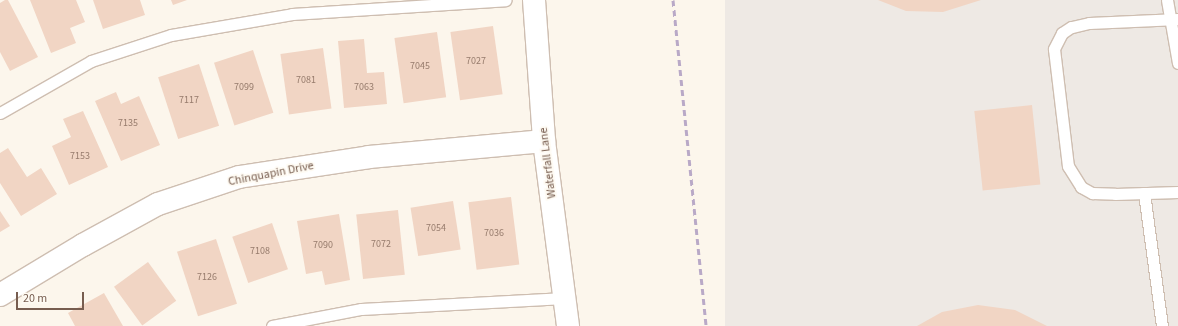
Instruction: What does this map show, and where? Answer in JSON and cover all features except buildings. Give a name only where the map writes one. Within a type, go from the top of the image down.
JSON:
[{"type":"street","name":"Waterfall Lane","points":[[534,0],[544,141],[568,326]]},
{"type":"street","name":"Chinquapin Drive","points":[[0,295],[83,245],[158,204],[239,178],[369,157],[544,141]]},
{"type":"lane","points":[[0,113],[91,61],[171,35],[292,14],[506,0]]},
{"type":"lane","points":[[1167,0],[1175,19],[1178,63]]},
{"type":"lane","points":[[1175,19],[1089,23],[1071,27],[1062,33],[1054,49],[1068,166],[1081,187],[1092,193],[1178,192]]},
{"type":"lane","points":[[1144,193],[1162,326]]},
{"type":"lane","points":[[272,326],[361,309],[565,298]]},
{"type":"shaded area","points":[[725,0],[1178,0],[1178,326],[725,326]]},
{"type":"railway","points":[[673,0],[706,326]]}]
